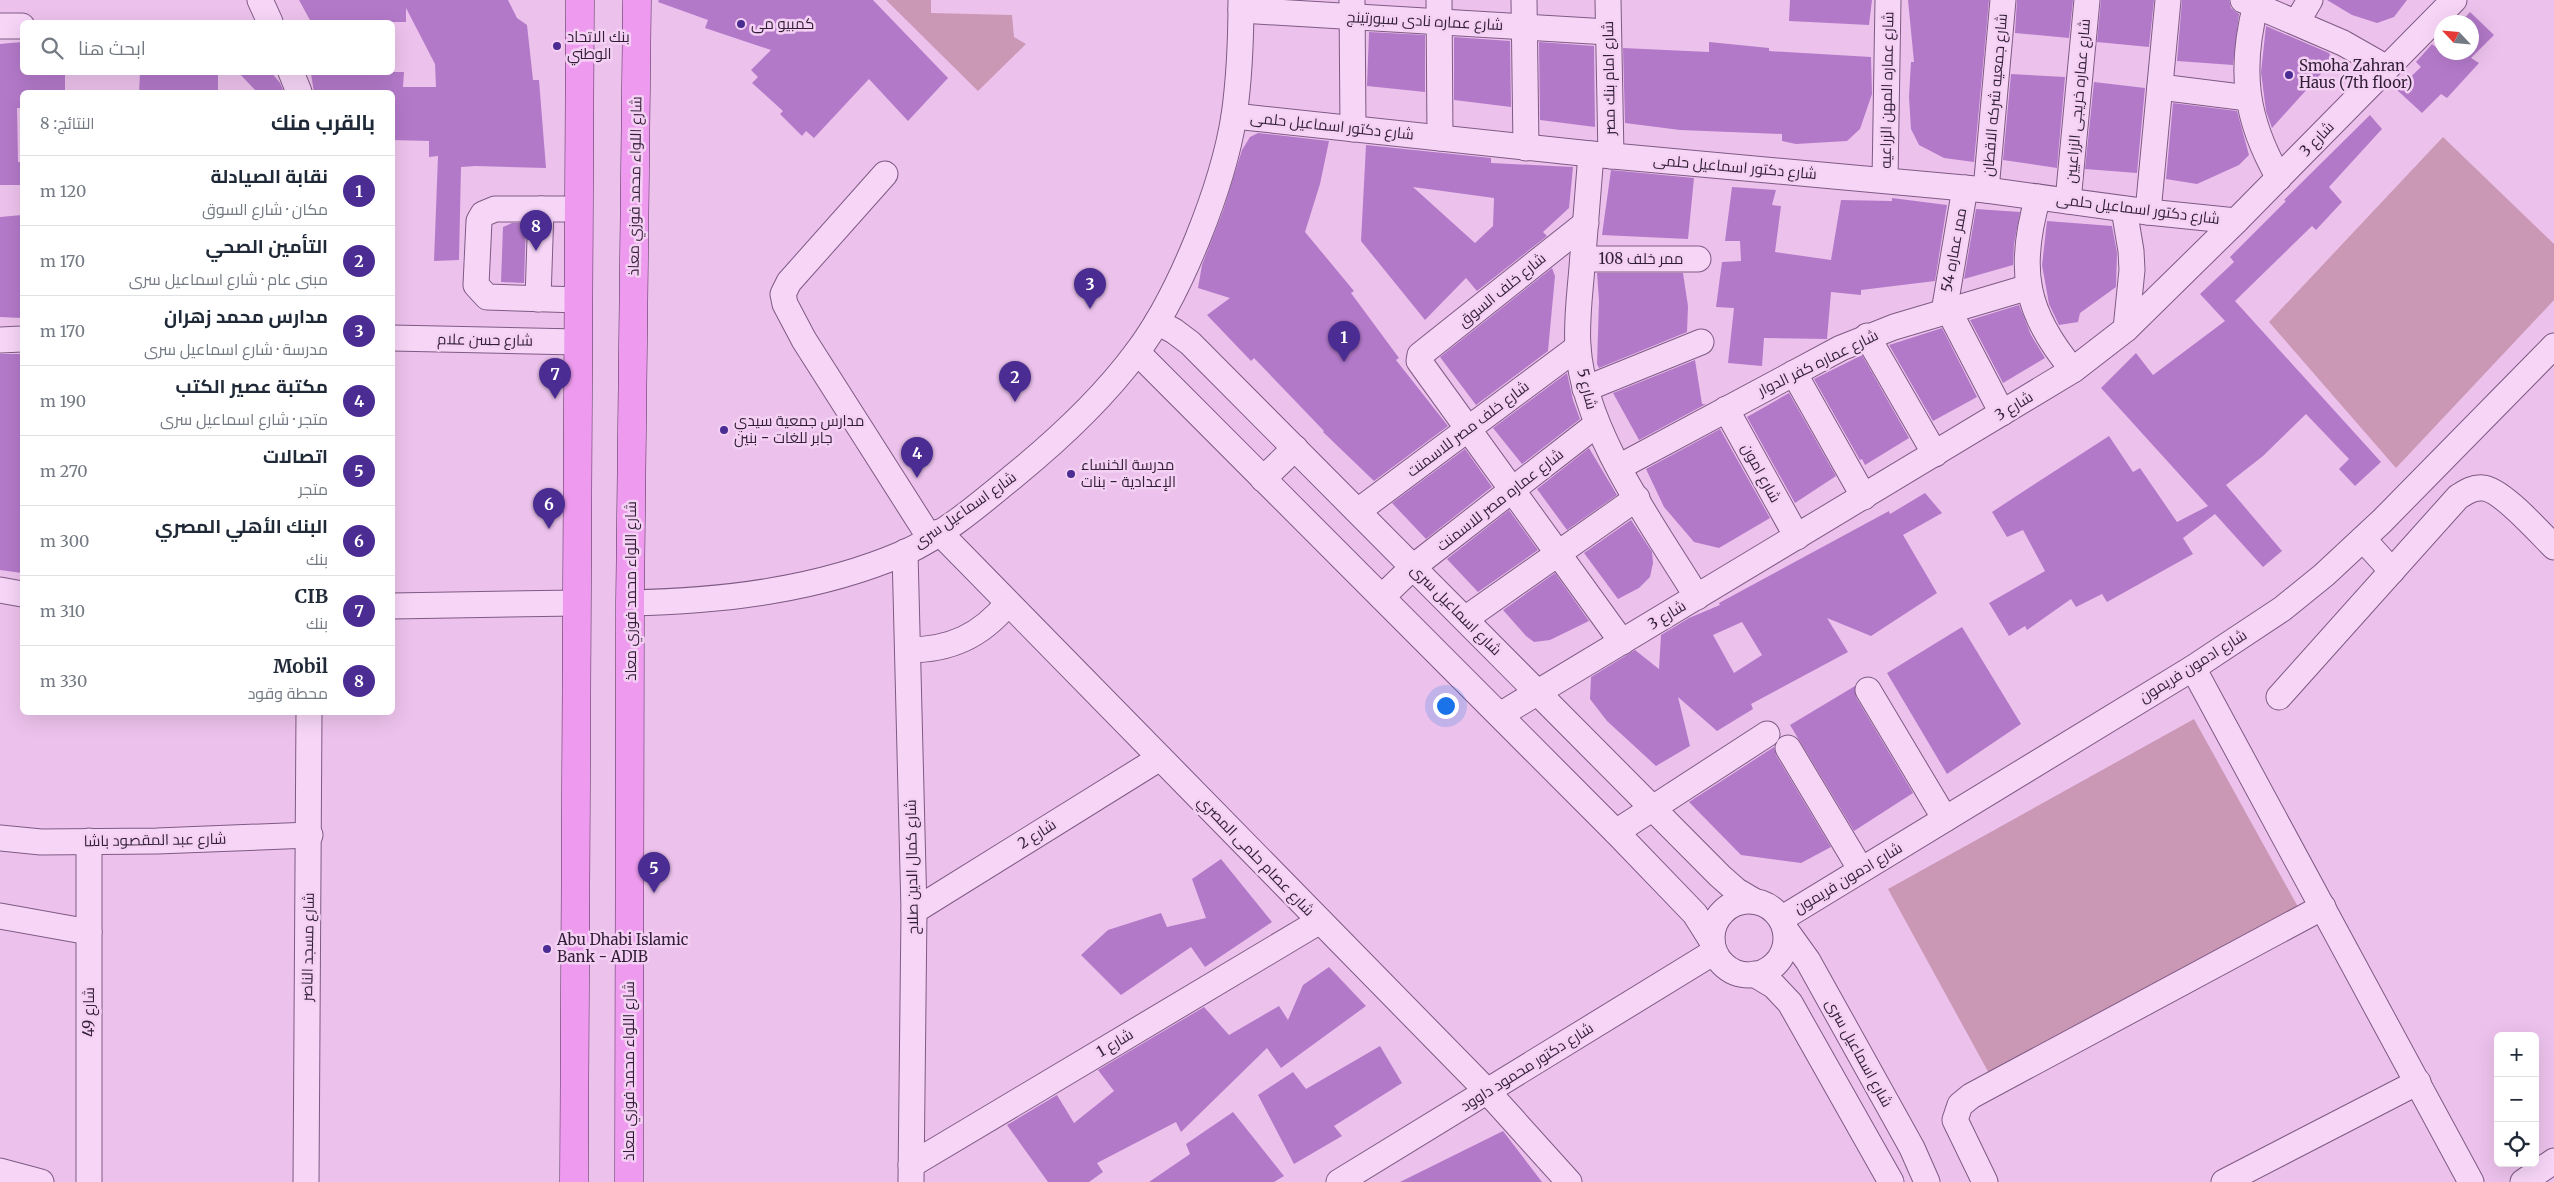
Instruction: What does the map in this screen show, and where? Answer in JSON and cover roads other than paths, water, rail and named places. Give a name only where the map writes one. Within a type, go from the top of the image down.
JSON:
[{"type":"main road","points":[[574,1182],[580,0]]},
{"type":"main road","name":"شارع اللواء محمد فوزي معاذ","points":[[629,1182],[630,604],[637,0]]},
{"type":"street","points":[[260,0],[269,20]]},
{"type":"street","points":[[1524,0],[1526,148]]},
{"type":"street","name":"شارع امام بنك مصر","points":[[1601,155],[1608,0]]},
{"type":"street","name":"شارع عماره المهن الزراعيه","points":[[1885,180],[1888,0]]},
{"type":"street","name":"شارع جمعيه شركه الاقطان","points":[[1976,189],[2003,0]]},
{"type":"street","name":"شارع عماره خريجى الزراعيين","points":[[2068,201],[2087,0]]},
{"type":"street","points":[[2126,329],[2132,270],[2131,251],[2136,210],[2160,87],[2168,0]]},
{"type":"street","points":[[2297,22],[2310,0]]},
{"type":"street","name":"شارع 3","points":[[1500,715],[2073,370],[2126,329],[2279,178],[2454,0]]},
{"type":"street","points":[[2279,178],[2261,144],[2248,98],[2246,66],[2250,2],[2344,42],[2387,68]]},
{"type":"street","name":"شارع اسماعيل سرى","points":[[630,604],[688,602],[745,596],[811,583],[857,570],[905,552],[934,535],[987,498],[1041,454],[1091,405],[1137,352],[1157,322],[1185,266],[1204,217],[1222,167],[1234,116],[1241,5]]},
{"type":"street","name":"شارع عماره نادى سبورتينج","points":[[1241,5],[1439,11],[1525,27],[1608,32]]},
{"type":"street","points":[[1352,8],[1353,129]]},
{"type":"street","points":[[1439,11],[1440,138]]},
{"type":"street","points":[[0,26],[20,26]]},
{"type":"street","points":[[292,75],[298,90]]},
{"type":"street","points":[[2160,87],[2248,98]]},
{"type":"street","name":"شارع دكتور اسماعيل حلمى","points":[[1234,116],[1526,148],[1976,189],[2236,221]]},
{"type":"street","name":"شارع 5","points":[[1601,155],[1586,223],[1583,259],[1578,346],[1585,389],[1597,424],[1619,467],[1697,597]]},
{"type":"street","name":"شارع عصام حلمى المصري","points":[[885,174],[789,282],[783,294],[804,340],[934,535],[1008,603],[1487,1091],[1570,1182]]},
{"type":"street","name":"ممر عماره 54","points":[[1946,312],[1976,189]]},
{"type":"street","points":[[2038,197],[2029,228],[2026,258],[2029,288],[2038,318],[2049,339],[2073,370]]},
{"type":"street","points":[[578,300],[487,297],[481,293],[476,285],[478,221],[483,214],[495,209],[579,210]]},
{"type":"street","points":[[538,299],[541,209]]},
{"type":"street","name":"شارع خلف السوق","points":[[1467,430],[1419,364],[1419,358],[1586,223]]},
{"type":"street","name":"ممر خلف 108","points":[[1583,259],[1698,259]]},
{"type":"street","name":"شارع عماره كفر الدوار","points":[[1619,467],[1867,336],[2029,288]]},
{"type":"street","points":[[1946,312],[2002,413]]},
{"type":"street","name":"شارع اسماعيل سرى","points":[[1157,322],[1182,336],[1729,884],[1754,901]]},
{"type":"street","points":[[1867,336],[1935,454]]},
{"type":"street","name":"شارع حسن علام","points":[[395,338],[578,342]]},
{"type":"street","points":[[0,340],[20,339]]},
{"type":"street","points":[[1585,389],[1701,342]]},
{"type":"street","name":"شارع خلف مصر للاسمنت","points":[[1358,511],[1578,346]]},
{"type":"street","name":"شارع ادمون فريمون","points":[[1783,924],[1861,870],[2193,668],[2282,609],[2324,575],[2382,521],[2554,346]]},
{"type":"street","points":[[1137,352],[1696,914],[1713,946],[1728,969],[1738,973],[1754,974],[1770,968],[1784,950],[1783,924],[1764,904],[1754,901],[1743,901],[1723,911],[1716,920],[1713,946]]},
{"type":"street","points":[[1794,373],[1864,497]]},
{"type":"street","name":"شارع امون","points":[[1726,409],[1796,537]]},
{"type":"street","name":"شارع عماره مصر للاسمنت","points":[[1382,597],[1414,567],[1597,424]]},
{"type":"street","points":[[1467,430],[1622,642]]},
{"type":"street","points":[[1263,479],[1295,448]]},
{"type":"street","points":[[2279,698],[2458,497],[2470,489],[2484,488],[2497,494],[2554,547]]},
{"type":"street","points":[[1465,619],[1638,498]]},
{"type":"street","points":[[2382,521],[2410,551]]},
{"type":"street","points":[[2363,539],[2392,571]]},
{"type":"street","name":"شارع كمال الدين صلاح","points":[[905,552],[914,911],[911,1173]]},
{"type":"street","points":[[0,590],[20,594]]},
{"type":"street","points":[[395,606],[576,603]]},
{"type":"street","points":[[908,650],[936,648],[964,640],[988,624],[1008,603]]},
{"type":"street","points":[[2193,668],[2471,1182]]},
{"type":"street","points":[[1868,690],[1945,819]]},
{"type":"street","name":"شارع مسجد الناصر","points":[[306,1182],[310,834],[309,715]]},
{"type":"street","points":[[1616,832],[1767,734]]},
{"type":"street","points":[[1788,748],[1861,870]]},
{"type":"street","name":"شارع 2","points":[[914,911],[1160,758]]},
{"type":"street","name":"شارع عبد المقصود باشا","points":[[0,838],[41,842],[227,839],[310,834]]},
{"type":"street","name":"شارع 49","points":[[88,841],[89,1182]]},
{"type":"street","points":[[1985,1182],[1955,1120],[1960,1106],[1971,1096],[2323,907]]},
{"type":"street","points":[[0,916],[46,926],[89,932]]},
{"type":"street","name":"شارع 1","points":[[911,1173],[1320,921]]},
{"type":"street","name":"شارع اسماعيل سرى","points":[[1783,924],[1808,961],[1858,1050],[1912,1148],[1927,1182]]},
{"type":"street","name":"شارع دكتور محمود داوود","points":[[1339,1182],[1487,1091],[1713,946]]},
{"type":"street","points":[[1754,974],[1774,986],[1790,1003],[1887,1173],[1912,1148]]},
{"type":"street","points":[[1828,1070],[1858,1050]]},
{"type":"street","points":[[2224,1182],[2418,1082]]},
{"type":"street","points":[[2523,1182],[2554,1161]]},
{"type":"street","points":[[0,1171],[41,1182]]},
{"type":"place","name":"كمبيو مى","points":[[741,24]]},
{"type":"place","name":"بنك الاتحاد الوطني","points":[[557,46]]},
{"type":"place","name":"Smoha Zahran Haus (7th floor)","points":[[2289,75]]},
{"type":"place","name":"Mobil","points":[[536,251]]},
{"type":"place","name":"مدارس محمد زهران","points":[[1090,309]]},
{"type":"place","name":"نقابة الصيادلة","points":[[1344,362]]},
{"type":"place","name":"CIB","points":[[555,399]]},
{"type":"place","name":"التأمين الصحي","points":[[1015,402]]},
{"type":"place","name":"مدارس جمعية سيدي جابر للغات - بنين","points":[[724,430]]},
{"type":"place","name":"مدرسة الخنساء الإعدادية - بنات","points":[[1071,474]]},
{"type":"place","name":"مكتبة عصير الكتب","points":[[917,478]]},
{"type":"place","name":"البنك الأهلي المصري","points":[[549,529]]},
{"type":"place","name":"اتصالات","points":[[654,893]]},
{"type":"place","name":"Abu Dhabi Islamic Bank - ADIB","points":[[547,949]]}]
